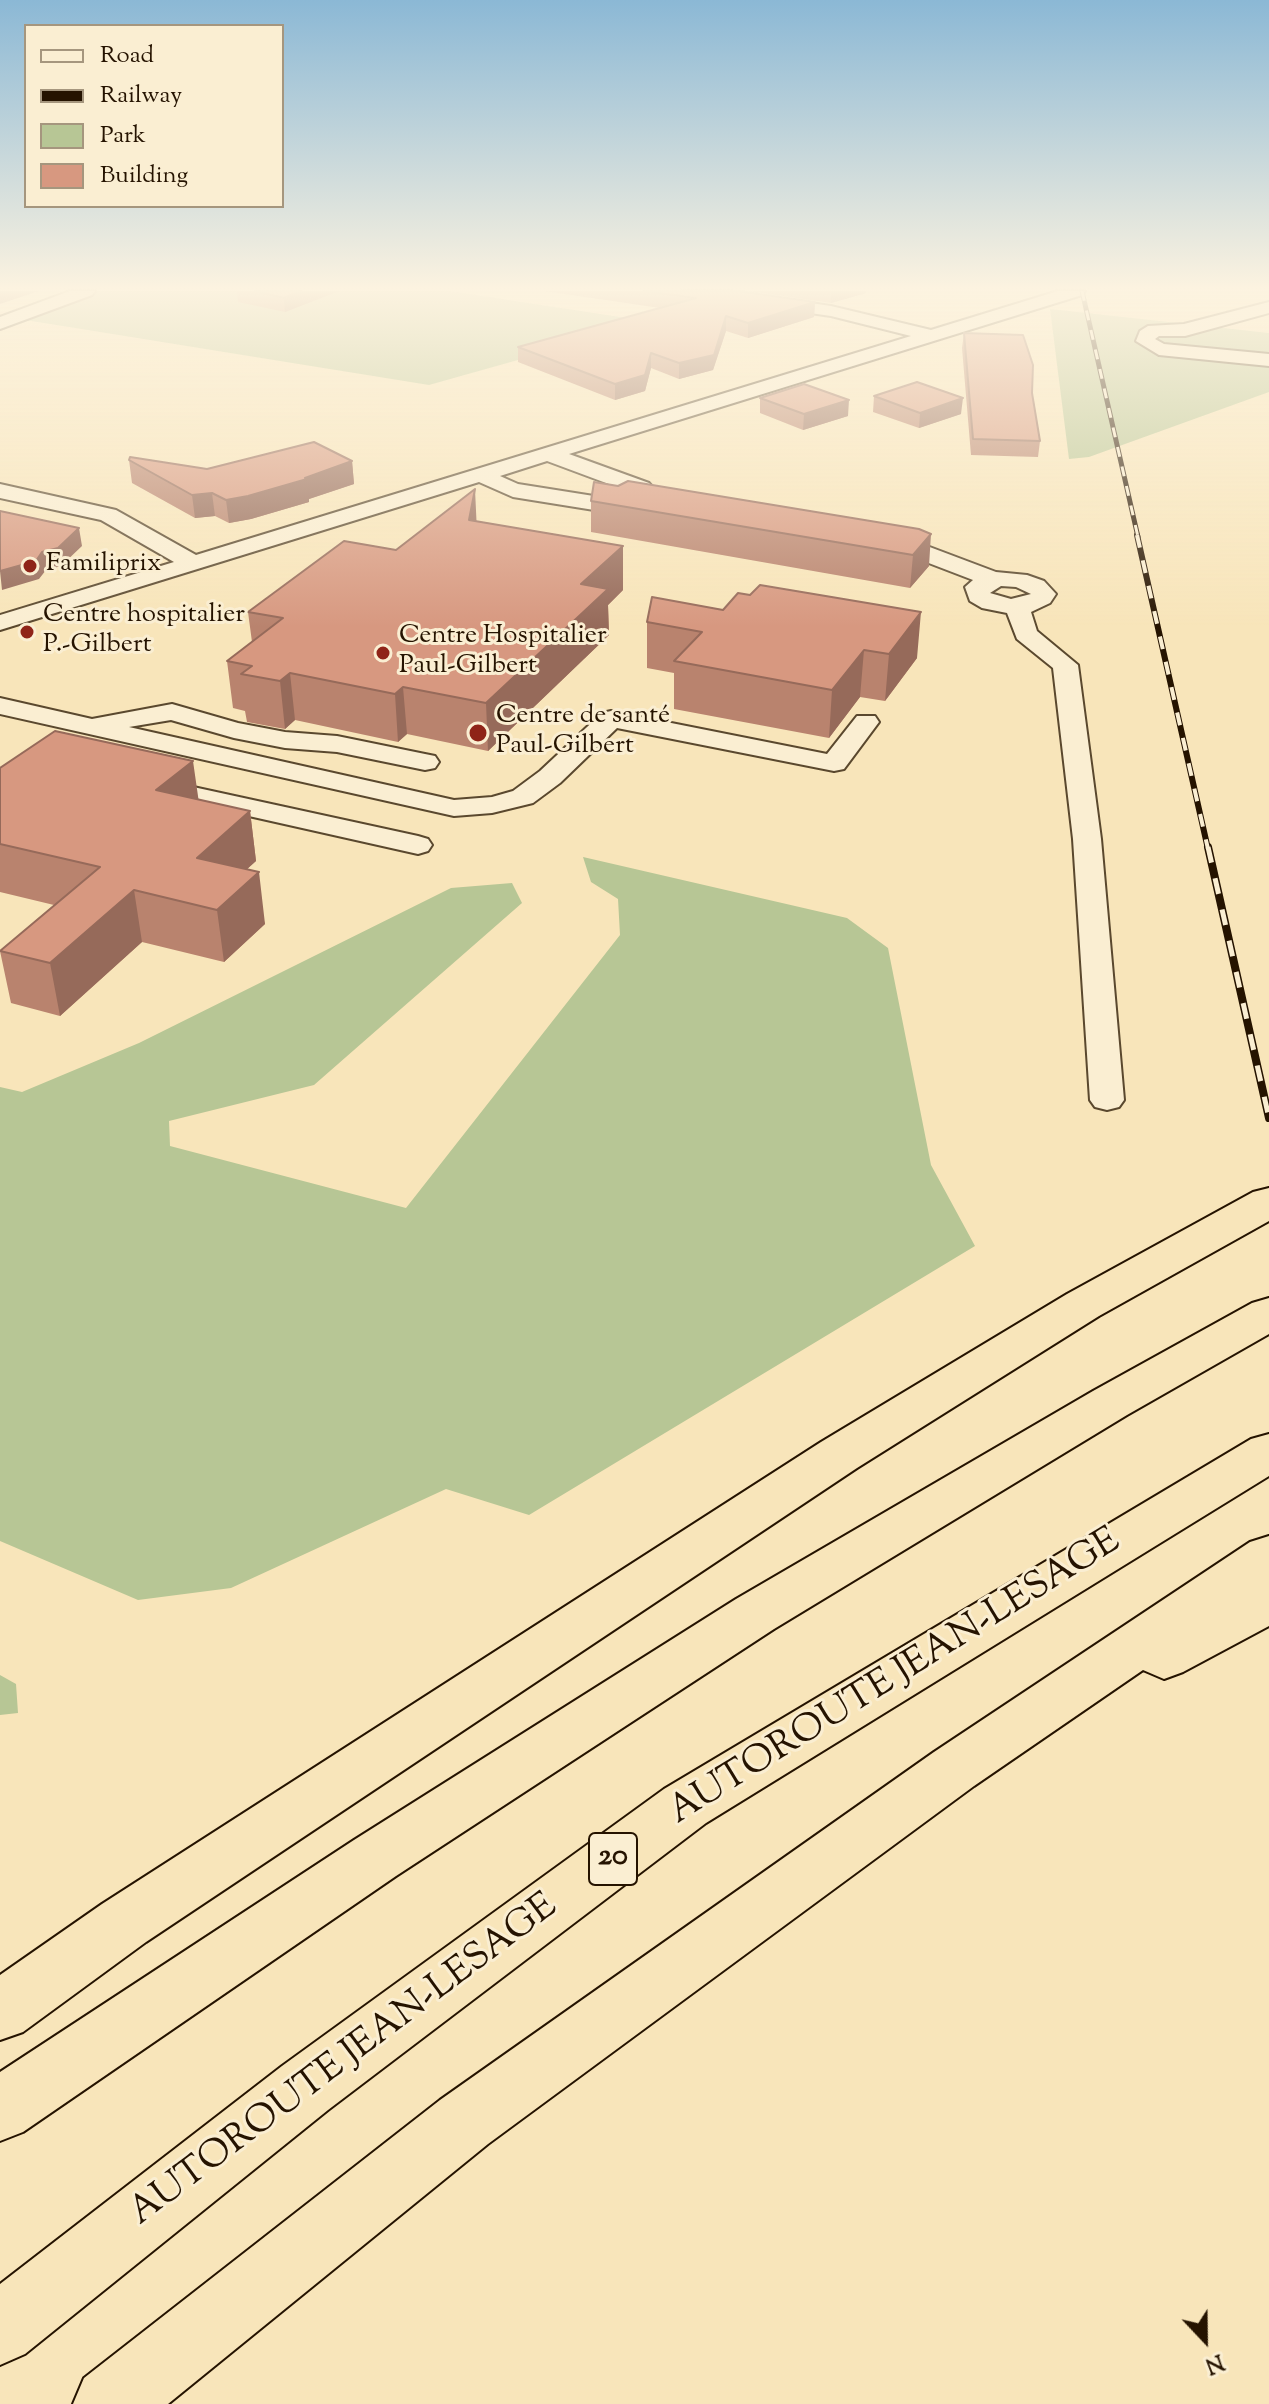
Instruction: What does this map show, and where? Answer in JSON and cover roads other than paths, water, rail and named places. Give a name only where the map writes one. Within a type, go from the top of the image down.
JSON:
[{"type":"highway","points":[[0,2011],[124,1923],[839,1455],[1083,1305],[1269,1185]]},
{"type":"highway","points":[[1083,1305],[1269,1202]]},
{"type":"highway","points":[[0,2110],[388,1850],[755,1614],[1110,1403],[1269,1314]]},
{"type":"highway","name":"AUTOROUTE JEAN-LESAGE","points":[[0,2329],[305,2088],[685,1806],[1269,1452]]},
{"type":"highway","points":[[110,2404],[464,2122],[954,1769],[1269,1556]]},
{"type":"highway","points":[[954,1769],[1269,1601]]},
{"type":"street","points":[[0,623],[711,403]]},
{"type":"street","points":[[548,454],[641,488],[658,506],[689,511]]},
{"type":"street","points":[[481,475],[513,490],[619,507]]},
{"type":"street","points":[[0,491],[108,515],[195,564]]},
{"type":"street","points":[[858,540],[919,551],[994,580],[1019,580],[1044,594],[1038,602],[1017,606],[1026,634],[1065,665],[1087,839],[1107,1100]]},
{"type":"street","points":[[0,706],[92,736],[301,774],[454,808],[492,805],[523,797],[550,777],[611,719],[834,763],[866,722]]},
{"type":"street","points":[[92,736],[172,712],[234,730],[285,740],[337,744],[425,762]]},
{"type":"street","points":[[301,774],[337,744]]},
{"type":"street","points":[[122,779],[418,845]]},
{"type":"street","points":[[319,822],[356,787]]},
{"type":"railway","points":[[1108,403],[1138,537]]},
{"type":"railway","points":[[1137,535],[1208,849]]},
{"type":"railway","points":[[1208,847],[1269,1118]]},
{"type":"place","name":"Familiprix","points":[[30,566]]},
{"type":"place","name":"Centre hospitalier P.-Gilbert","points":[[27,632]]},
{"type":"place","name":"Centre Hospitalier Paul-Gilbert","points":[[383,653]]},
{"type":"place","name":"Centre de santé Paul-Gilbert","points":[[478,733]]}]
